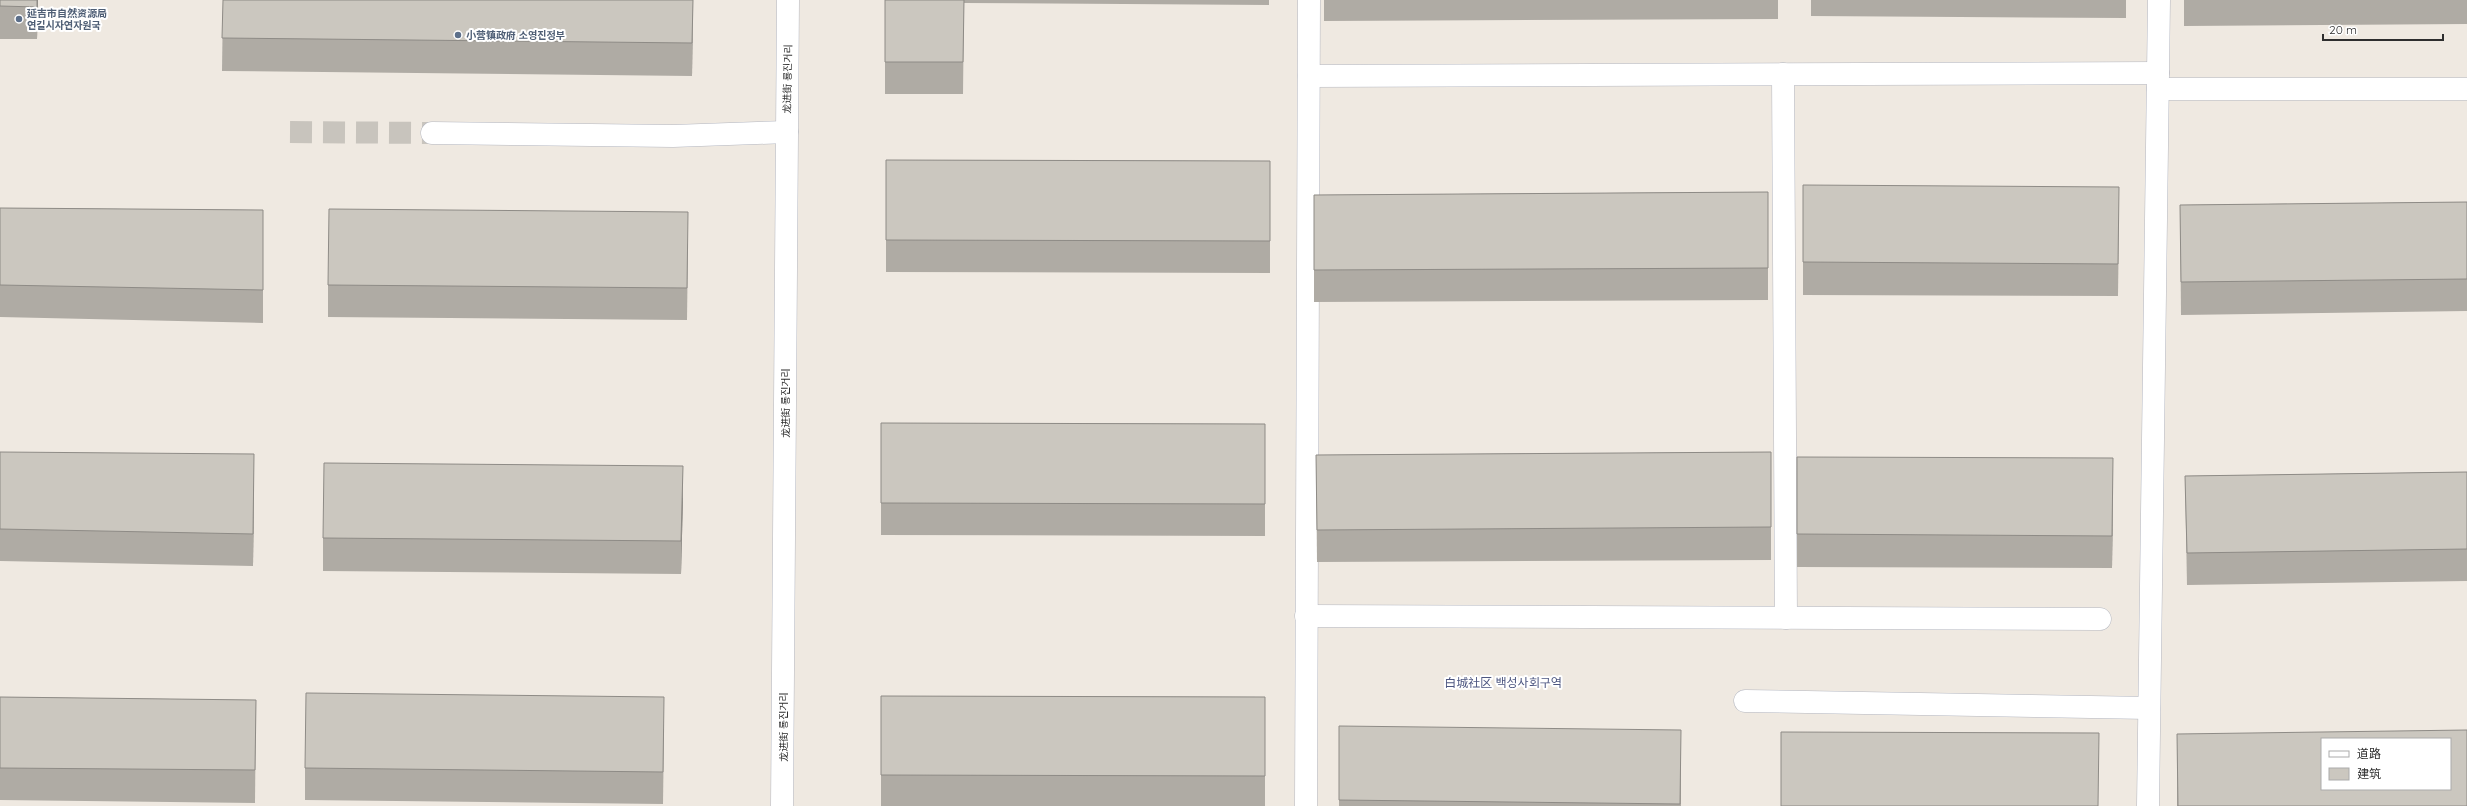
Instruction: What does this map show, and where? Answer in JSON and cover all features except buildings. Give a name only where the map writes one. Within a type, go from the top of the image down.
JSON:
[{"type":"street","name":"龙进街 룡진거리","points":[[782,806],[788,0]]},
{"type":"street","points":[[1306,806],[1308,0]]},
{"type":"street","points":[[2148,806],[2159,0]]},
{"type":"street","points":[[1309,76],[1783,74],[2158,81],[2467,90]]},
{"type":"street","points":[[1783,74],[1786,618]]},
{"type":"street","points":[[432,133],[673,136],[787,132]]},
{"type":"street","points":[[1306,616],[2100,619]]},
{"type":"street","points":[[1745,701],[2149,708]]},
{"type":"tunnel","points":[[290,132],[432,133]]},
{"type":"place","name":"延吉市自然资源局 연길시자연자원국","points":[[19,19]]},
{"type":"place","name":"小营镇政府 소영진정부","points":[[458,35]]},
{"type":"district","name":"白城社区 백성사회구역","points":[[1503,683]]}]
